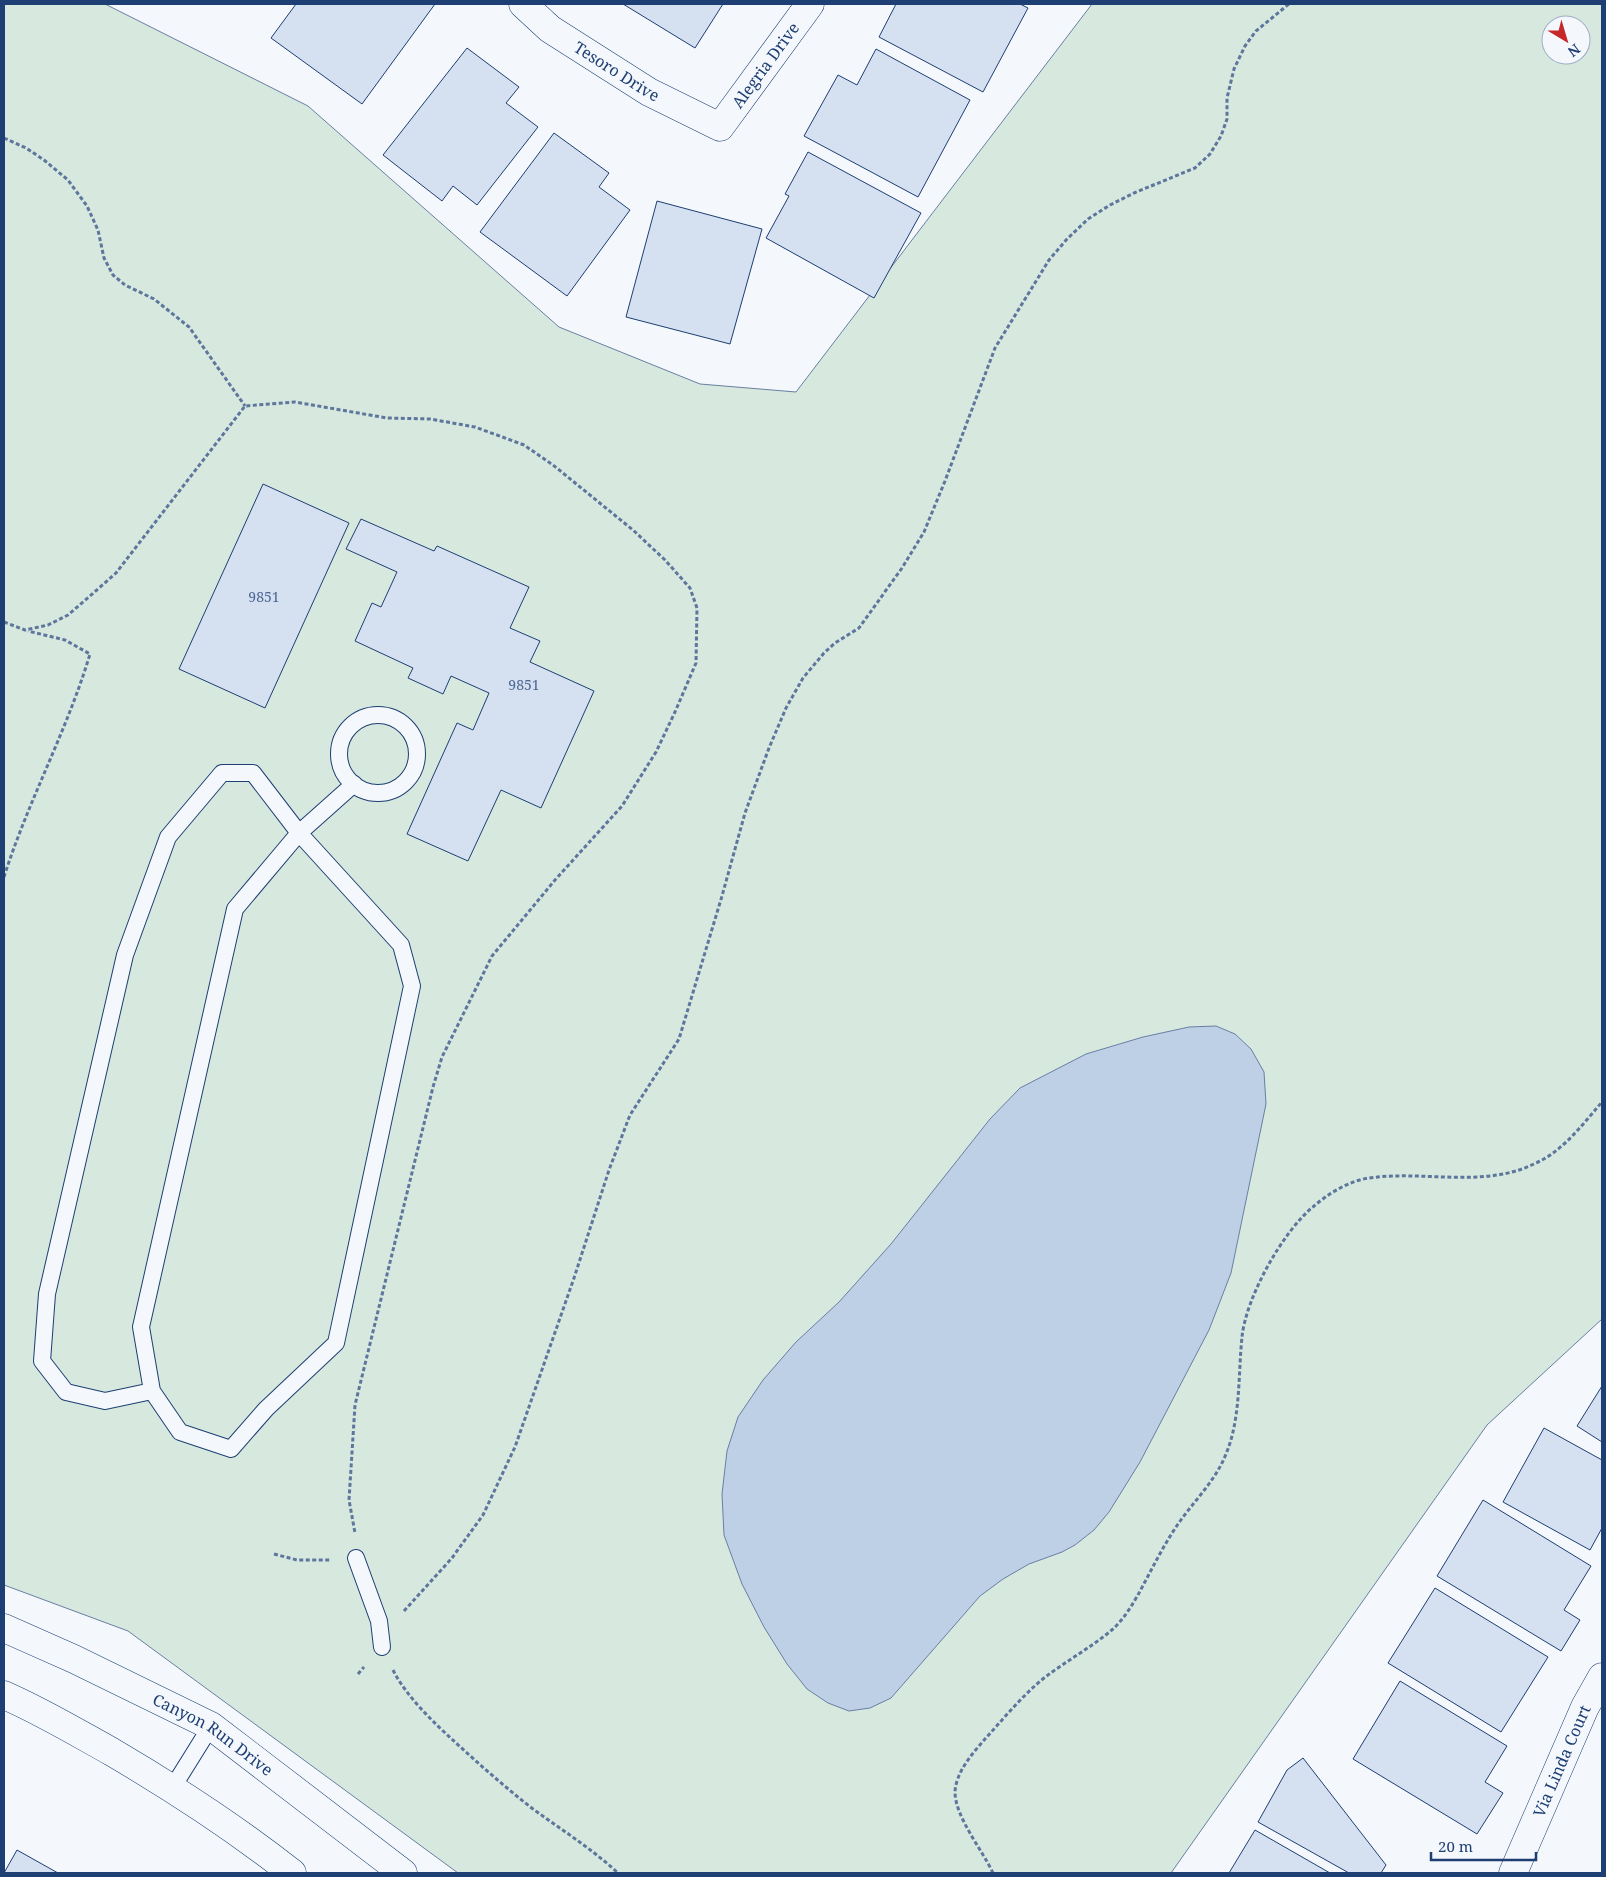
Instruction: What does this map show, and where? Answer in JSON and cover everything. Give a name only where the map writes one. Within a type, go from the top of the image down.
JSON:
[{"type":"street","name":"Tesoro Drive","points":[[523,4],[550,29],[649,92],[720,127]]},
{"type":"street","name":"Alegria Drive","points":[[720,127],[810,4]]},
{"type":"street","name":"Canyon Run Drive","points":[[4,1628],[74,1659],[211,1726],[403,1873]]},
{"type":"street","name":"Via Linda Court","points":[[1513,1873],[1585,1707],[1602,1677]]},
{"type":"street","points":[[4,1695],[36,1709],[172,1788],[215,1816],[292,1873]]},
{"type":"lane","points":[[370,717],[388,717],[400,722],[409,730],[415,741],[416,765],[410,777],[401,787],[388,792],[375,793],[362,790],[354,784],[344,772],[340,760],[340,747],[345,735],[353,725],[370,717]]},
{"type":"lane","points":[[152,1391],[105,1401],[66,1392],[42,1361],[47,1294],[125,955],[168,837],[222,774],[253,773],[299,834],[401,945],[412,986],[336,1344],[266,1409],[230,1449],[180,1432],[152,1391],[141,1327],[235,909],[299,834],[354,784]]},
{"type":"lane","points":[[356,1558],[379,1620],[382,1647]]},
{"type":"lane","points":[[172,1788],[211,1726]]},
{"type":"path","points":[[358,1674],[382,1647],[395,1620],[452,1558],[483,1516],[514,1447],[574,1278],[608,1170],[630,1116],[679,1039],[745,813],[769,748],[790,700],[803,678],[824,653],[835,643],[858,628],[902,568],[924,532],[995,348],[1049,260],[1067,238],[1088,219],[1134,193],[1195,168],[1210,154],[1221,136],[1227,120],[1227,98],[1234,69],[1245,46],[1256,32],[1289,4]]},
{"type":"path","points":[[4,138],[26,148],[68,180],[87,206],[98,230],[104,258],[113,275],[125,285],[154,299],[189,327],[245,406]]},
{"type":"path","points":[[25,630],[48,626],[68,615],[116,574],[245,406],[295,402],[387,418],[430,420],[475,427],[524,445],[553,465],[633,530],[666,560],[690,588],[697,608],[696,663],[656,752],[622,806],[555,880],[492,956],[442,1057],[430,1096],[354,1405],[349,1500],[356,1537],[356,1558],[297,1560],[274,1554]]},
{"type":"path","points":[[4,622],[25,630],[65,640],[90,654],[78,693],[16,841],[4,878]]},
{"type":"path","points":[[993,1873],[958,1808],[955,1791],[959,1774],[976,1750],[1019,1701],[1050,1673],[1114,1628],[1138,1596],[1176,1526],[1218,1471],[1232,1436],[1242,1333],[1260,1279],[1285,1237],[1314,1206],[1340,1188],[1366,1178],[1404,1175],[1482,1176],[1512,1172],[1537,1163],[1558,1149],[1602,1102]]},
{"type":"path","points":[[382,1647],[398,1679],[434,1723],[532,1808],[587,1846],[618,1873]]},
{"type":"shaded area","points":[[4,4],[105,4],[308,106],[559,327],[700,384],[796,392],[1092,4],[1602,4],[1602,1319],[1487,1425],[1171,1873],[458,1873],[128,1631],[4,1585]]},
{"type":"water","points":[[1216,1026],[1235,1034],[1251,1049],[1264,1072],[1266,1104],[1231,1273],[1209,1330],[1140,1462],[1109,1512],[1094,1530],[1075,1545],[1062,1552],[1029,1564],[1003,1579],[980,1596],[891,1698],[870,1708],[849,1711],[828,1703],[807,1689],[787,1664],[764,1627],[742,1584],[724,1535],[722,1494],[727,1451],[738,1417],[763,1380],[796,1342],[839,1302],[891,1244],[990,1119],[1020,1088],[1086,1054],[1143,1037],[1189,1027]]},
{"type":"building","points":[[296,4],[435,4],[362,104],[271,38]]},
{"type":"building","points":[[623,4],[723,4],[695,48]]},
{"type":"building","points":[[896,4],[1020,4],[1028,8],[983,92],[879,37]]},
{"type":"building","points":[[467,48],[519,87],[506,103],[538,127],[477,205],[453,186],[442,201],[383,155]]},
{"type":"building","points":[[876,49],[970,100],[918,197],[804,136],[838,75],[857,85]]},
{"type":"building","points":[[554,133],[609,173],[599,187],[630,210],[567,296],[480,232]]},
{"type":"building","points":[[808,152],[921,213],[874,298],[766,238],[789,196],[785,194]]},
{"type":"building","points":[[657,201],[762,229],[730,344],[626,317]]},
{"type":"building","points":[[263,484],[349,523],[265,708],[179,669]]},
{"type":"building","points":[[361,519],[434,551],[437,546],[529,587],[510,628],[540,641],[530,662],[594,691],[541,808],[501,790],[468,861],[407,834],[457,723],[473,730],[489,693],[451,676],[443,694],[408,678],[413,668],[355,641],[372,603],[381,607],[397,572],[346,549]]},
{"type":"building","points":[[1602,1386],[1602,1442],[1577,1426]]},
{"type":"building","points":[[1544,1428],[1602,1460],[1602,1528],[1590,1550],[1503,1502]]},
{"type":"building","points":[[1483,1500],[1591,1566],[1564,1610],[1580,1620],[1561,1651],[1437,1576]]},
{"type":"building","points":[[1435,1588],[1548,1657],[1501,1732],[1388,1663]]},
{"type":"building","points":[[1400,1681],[1507,1746],[1485,1782],[1503,1793],[1477,1834],[1353,1759]]},
{"type":"building","points":[[1303,1758],[1386,1865],[1381,1873],[1349,1873],[1258,1822],[1287,1770]]},
{"type":"building","points":[[1255,1830],[1330,1873],[1229,1873]]},
{"type":"building","points":[[17,1850],[58,1873],[4,1873]]}]
